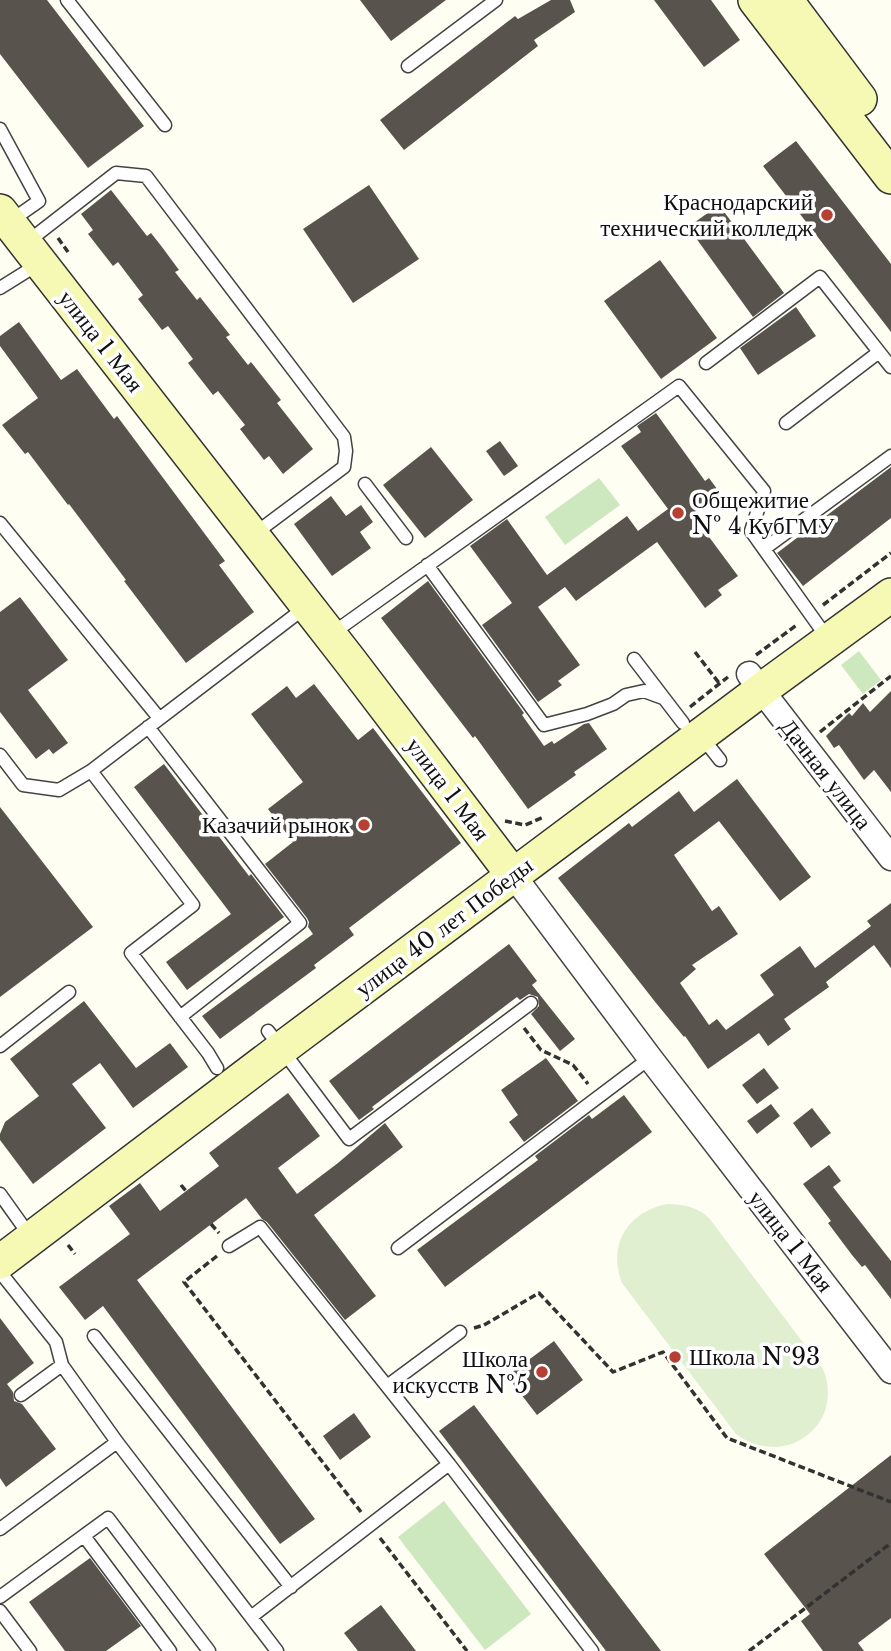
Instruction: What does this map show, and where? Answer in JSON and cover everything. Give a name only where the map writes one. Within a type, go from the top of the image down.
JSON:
[{"type":"main road","points":[[755,0],[891,177]]},
{"type":"main road","points":[[786,0],[891,141]]},
{"type":"main road","name":"улица 1 Мая","points":[[18,235],[507,867]]},
{"type":"main road","points":[[819,627],[891,571]]},
{"type":"main road","points":[[819,627],[891,595]]},
{"type":"main road","name":"улица 40 лет Победы","points":[[17,1232],[507,867],[695,734],[742,677],[819,627]]},
{"type":"main road","name":"улица 40 лет Победы","points":[[0,1262],[17,1232],[218,1068],[274,1040]]},
{"type":"street","name":"Дачная улица","points":[[742,677],[891,858]]},
{"type":"street","name":"улица 1 Мая","points":[[507,867],[891,1371]]},
{"type":"lane","points":[[67,0],[165,125]]},
{"type":"lane","points":[[408,66],[495,0]]},
{"type":"lane","points":[[0,129],[39,201],[18,235],[0,288]]},
{"type":"lane","points":[[18,235],[50,226],[116,173],[146,176],[344,437],[344,467],[253,536]]},
{"type":"lane","points":[[706,363],[820,277],[891,367]]},
{"type":"lane","points":[[786,423],[879,352]]},
{"type":"lane","points":[[330,635],[679,386],[764,491],[751,531],[819,627]]},
{"type":"lane","points":[[764,550],[891,456]]},
{"type":"lane","points":[[365,484],[406,538]]},
{"type":"lane","points":[[0,523],[159,718]]},
{"type":"lane","points":[[427,565],[544,724],[587,714],[613,705],[626,695],[644,691],[663,698]]},
{"type":"lane","points":[[0,755],[23,785],[59,790],[90,771],[307,606]]},
{"type":"lane","points":[[634,659],[663,698],[695,734]]},
{"type":"lane","points":[[148,727],[300,923],[180,1017]]},
{"type":"lane","points":[[90,771],[193,905],[131,953],[218,1068]]},
{"type":"lane","points":[[0,1046],[69,992]]},
{"type":"lane","points":[[274,1040],[349,1139],[531,1003]]},
{"type":"lane","points":[[398,1248],[650,1058]]},
{"type":"lane","points":[[0,1194],[17,1232]]},
{"type":"lane","points":[[229,1247],[260,1227],[449,1464],[592,1651]]},
{"type":"lane","points":[[0,1272],[56,1342],[62,1365],[117,1441],[277,1651]]},
{"type":"lane","points":[[387,1386],[460,1332]]},
{"type":"lane","points":[[94,1336],[290,1587]]},
{"type":"lane","points":[[21,1395],[62,1365]]},
{"type":"lane","points":[[0,1529],[117,1441]]},
{"type":"lane","points":[[251,1617],[449,1464]]},
{"type":"lane","points":[[0,1597],[108,1518],[209,1651]]},
{"type":"lane","points":[[84,1536],[170,1651]]},
{"type":"lane","points":[[0,1611],[30,1651]]},
{"type":"path","points":[[695,734],[742,677],[819,627],[891,553]]},
{"type":"path","points":[[695,652],[742,677]]},
{"type":"path","points":[[497,820],[525,825],[544,817]]},
{"type":"path","points":[[514,1016],[541,1050],[573,1065],[598,1097]]},
{"type":"path","points":[[181,1185],[186,1191]]},
{"type":"path","points":[[211,1224],[229,1247],[184,1282],[467,1651]]},
{"type":"path","points":[[460,1332],[484,1325],[539,1293],[613,1371],[663,1352],[727,1438],[891,1502]]},
{"type":"path","points":[[749,1651],[891,1543]]},
{"type":"green space","points":[[599,478],[620,505],[565,545],[545,517]]},
{"type":"green space","points":[[859,651],[881,680],[863,694],[841,665]]},
{"type":"green space","points":[[667,1204],[690,1207],[709,1218],[823,1369],[828,1389],[826,1408],[818,1424],[806,1436],[791,1444],[773,1447],[754,1444],[736,1434],[622,1283],[617,1255],[624,1232],[641,1214]]},
{"type":"green space","points":[[444,1501],[531,1614],[485,1650],[398,1537]]},
{"type":"building","points":[[0,0],[47,0],[144,126],[88,168],[0,54]]},
{"type":"building","points":[[360,0],[446,0],[391,41]]},
{"type":"building","points":[[551,0],[570,0],[575,12],[534,40],[538,46],[404,150],[380,120],[515,16],[518,19]]},
{"type":"building","points":[[654,0],[711,0],[740,40],[704,67]]},
{"type":"building","name":"Краснодарский технический колледж","points":[[796,141],[891,264],[891,332],[763,166]]},
{"type":"building","points":[[369,185],[419,259],[353,303],[303,229]]},
{"type":"building","points":[[111,190],[147,236],[151,233],[162,247],[179,270],[175,272],[197,300],[200,297],[230,335],[226,337],[248,365],[251,362],[281,400],[277,403],[313,449],[283,474],[269,456],[264,460],[240,429],[245,425],[218,391],[213,395],[188,363],[193,359],[168,326],[162,330],[138,299],[143,295],[118,262],[113,266],[88,234],[93,230],[81,214]]},
{"type":"building","points":[[719,205],[784,293],[753,317],[688,227]]},
{"type":"building","points":[[660,260],[717,338],[661,379],[604,301]]},
{"type":"building","points":[[796,307],[816,336],[758,375],[740,348]]},
{"type":"building","points":[[19,322],[61,380],[77,369],[114,419],[117,416],[225,561],[219,565],[254,612],[186,663],[69,504],[28,452],[25,454],[2,425],[38,398],[0,346],[0,336]]},
{"type":"building","points":[[656,413],[705,481],[709,478],[720,493],[692,514],[738,576],[718,590],[722,595],[705,608],[657,542],[576,601],[565,587],[538,607],[580,665],[558,681],[562,685],[538,702],[482,625],[512,603],[470,546],[507,519],[547,575],[627,516],[638,531],[668,509],[621,446],[641,432],[637,426]]},
{"type":"building","points":[[500,441],[518,466],[504,476],[486,451]]},
{"type":"building","points":[[431,447],[473,500],[425,538],[383,485]]},
{"type":"building","points":[[891,467],[891,518],[803,586],[777,553]]},
{"type":"building","points":[[331,496],[346,516],[361,505],[373,522],[360,532],[371,548],[332,576],[294,524]]},
{"type":"building","points":[[428,581],[524,713],[522,715],[544,746],[552,741],[554,744],[589,723],[607,749],[528,809],[475,736],[473,738],[381,618]]},
{"type":"building","points":[[20,597],[68,660],[28,690],[68,743],[53,754],[49,749],[36,759],[0,712],[0,612]]},
{"type":"building","points":[[314,684],[358,740],[373,728],[461,843],[349,928],[354,935],[314,965],[316,968],[220,1039],[202,1016],[313,934],[308,927],[307,918],[265,864],[293,842],[268,809],[303,782],[251,714],[287,686],[296,698]]},
{"type":"building","points":[[891,691],[891,792],[874,770],[864,780],[839,745],[834,748],[826,736],[849,713],[852,716],[863,703],[870,712]]},
{"type":"building","points":[[164,764],[249,876],[251,874],[284,917],[187,990],[166,962],[231,914],[134,787]]},
{"type":"building","points":[[737,779],[811,877],[780,901],[719,821],[674,855],[712,911],[719,906],[738,934],[692,965],[696,969],[680,983],[709,1025],[717,1019],[726,1030],[774,995],[760,975],[800,946],[815,968],[871,926],[867,921],[891,903],[891,968],[874,945],[826,982],[829,987],[784,1019],[791,1029],[768,1046],[759,1033],[708,1069],[685,1036],[558,878],[629,823],[632,827],[679,791],[694,812]]},
{"type":"building","points":[[0,807],[93,927],[0,997]]},
{"type":"building","points":[[509,944],[537,981],[532,985],[575,1039],[560,1051],[531,1014],[539,1006],[538,997],[529,994],[520,1000],[517,997],[372,1107],[374,1109],[359,1120],[329,1081]]},
{"type":"building","points":[[84,1001],[136,1068],[170,1043],[188,1067],[133,1108],[100,1063],[72,1084],[106,1128],[33,1184],[0,1140],[5,1122],[39,1096],[10,1059]]},
{"type":"building","points":[[546,1058],[578,1101],[524,1142],[509,1122],[518,1115],[501,1090]]},
{"type":"building","points":[[764,1068],[779,1088],[757,1104],[742,1085]]},
{"type":"building","points":[[288,1093],[320,1136],[278,1168],[297,1194],[385,1123],[403,1147],[314,1215],[376,1296],[345,1320],[246,1198],[137,1280],[315,1519],[280,1544],[103,1306],[85,1320],[59,1287],[130,1234],[109,1206],[140,1183],[160,1211],[219,1166],[209,1153]]},
{"type":"building","points":[[624,1095],[652,1132],[445,1287],[417,1250],[538,1160],[535,1156],[589,1115],[592,1119]]},
{"type":"building","points":[[771,1104],[780,1116],[757,1134],[747,1121]]},
{"type":"building","points":[[812,1108],[831,1133],[811,1148],[793,1123]]},
{"type":"building","points":[[829,1165],[841,1181],[833,1187],[891,1261],[891,1299],[865,1265],[862,1267],[852,1255],[803,1184]]},
{"type":"building","points":[[0,1318],[34,1363],[7,1384],[13,1392],[14,1401],[22,1404],[56,1449],[6,1487],[0,1478]]},
{"type":"building","points":[[554,1341],[583,1380],[537,1415],[507,1376]]},
{"type":"building","points":[[474,1405],[661,1651],[606,1651],[439,1431]]},
{"type":"building","points":[[354,1413],[371,1437],[340,1460],[323,1436]]},
{"type":"building","points":[[891,1455],[891,1618],[858,1643],[864,1651],[823,1651],[801,1621],[810,1614],[764,1554]]},
{"type":"building","points":[[90,1558],[141,1626],[106,1651],[65,1651],[29,1602]]},
{"type":"building","points":[[381,1605],[416,1651],[358,1651],[344,1633]]},
{"type":"place","name":"Краснодарский технический колледж","points":[[827,215]]},
{"type":"place","name":"Общежитие № 4 КубГМУ","points":[[678,513]]},
{"type":"place","name":"Казачий рынок","points":[[364,825]]},
{"type":"place","name":"Школа №93","points":[[675,1357]]},
{"type":"place","name":"Школа искусств №5","points":[[542,1372]]}]
